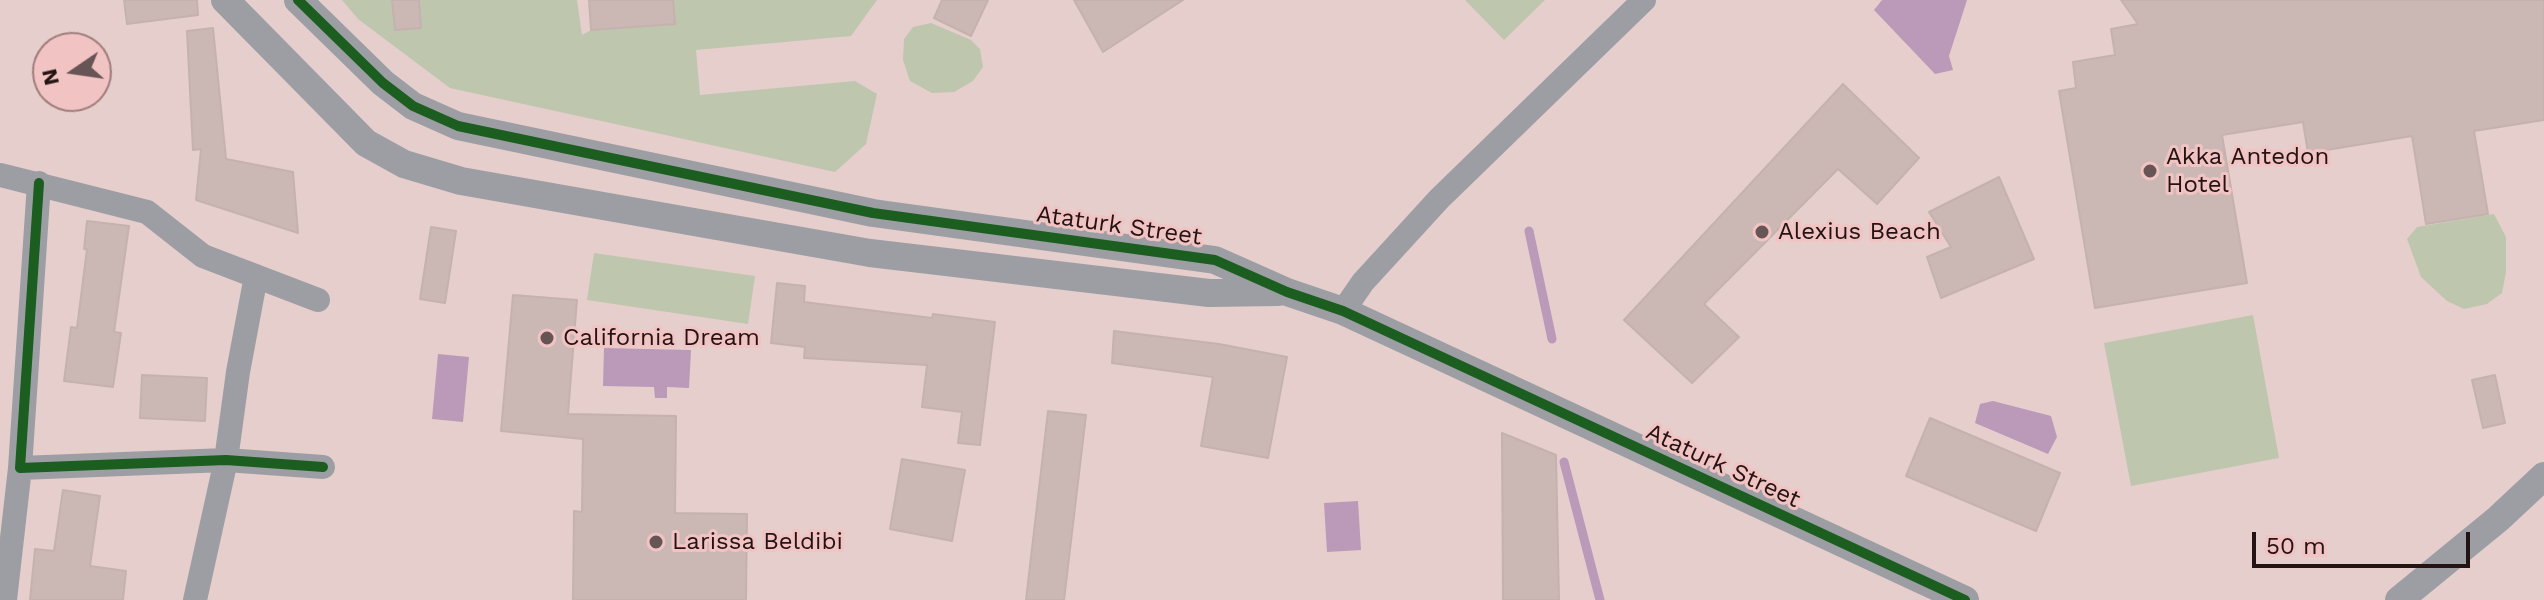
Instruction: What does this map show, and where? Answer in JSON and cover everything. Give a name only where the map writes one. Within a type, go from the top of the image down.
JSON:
[{"type":"street","name":"Ataturk Street","points":[[225,0],[366,143],[404,164],[461,181],[870,253],[1209,293],[1287,292]]},
{"type":"street","name":"Ataturk Street","points":[[298,0],[383,83],[413,106],[458,126],[873,213],[1215,260],[1287,292],[1343,311],[1965,600]]},
{"type":"street","points":[[1343,311],[1363,282],[1439,199],[1644,0]]},
{"type":"street","points":[[0,175],[147,212],[203,256],[318,300]]},
{"type":"street","points":[[5,600],[20,468],[39,183]]},
{"type":"street","points":[[195,600],[226,460],[256,276]]},
{"type":"street","points":[[20,468],[226,460],[323,467]]},
{"type":"street","points":[[2399,600],[2498,519],[2544,476]]},
{"type":"green space","points":[[342,0],[393,0],[395,30],[421,27],[419,0],[577,0],[582,35],[591,30],[675,24],[673,0],[877,0],[851,36],[696,50],[700,95],[855,81],[877,94],[866,144],[835,172],[450,88],[358,19]]},
{"type":"green space","points":[[1465,0],[1545,0],[1504,40]]},
{"type":"green space","points":[[931,23],[971,40],[980,49],[983,67],[973,81],[954,92],[932,93],[910,81],[903,60],[904,39],[913,27]]},
{"type":"green space","points":[[2494,214],[2506,237],[2506,272],[2502,293],[2487,304],[2464,309],[2447,301],[2421,277],[2407,239],[2417,227]]},
{"type":"green space","points":[[594,253],[755,276],[748,324],[587,300]]},
{"type":"green space","points":[[2253,315],[2279,458],[2131,486],[2104,343]]},
{"type":"shaded area","points":[[1882,0],[1967,0],[1949,56],[1953,70],[1935,74],[1874,10]]},
{"type":"shaded area","points":[[604,348],[691,350],[689,388],[667,387],[667,398],[655,398],[654,387],[603,386]]},
{"type":"shaded area","points":[[438,354],[469,357],[463,422],[432,419]]},
{"type":"shaded area","points":[[1993,401],[2051,416],[2057,437],[2048,454],[1975,423],[1980,404]]},
{"type":"shaded area","points":[[1358,501],[1361,550],[1327,552],[1324,503]]},
{"type":"building","points":[[124,0],[197,0],[198,15],[127,24]]},
{"type":"building","points":[[392,0],[419,0],[421,28],[395,30]]},
{"type":"building","points":[[589,0],[673,0],[675,24],[591,30]]},
{"type":"building","points":[[942,0],[988,0],[971,36],[934,18]]},
{"type":"building","points":[[1074,0],[1183,0],[1103,52]]},
{"type":"building","name":"Akka Antedon Hotel","points":[[2121,0],[2544,0],[2544,120],[2474,131],[2488,214],[2426,224],[2412,136],[2308,153],[2303,122],[2222,135],[2247,283],[2095,308],[2059,91],[2076,88],[2073,62],[2115,55],[2111,29],[2138,24]]},
{"type":"building","points":[[213,28],[226,159],[293,172],[298,233],[196,200],[201,149],[193,150],[187,31]]},
{"type":"building","points":[[1843,84],[1919,158],[1877,204],[1838,169],[1704,304],[1739,337],[1692,383],[1624,320]]},
{"type":"building","points":[[1999,177],[2034,259],[1941,298],[1927,257],[1951,247],[1929,212]]},
{"type":"building","points":[[87,221],[129,226],[114,332],[121,333],[113,387],[64,381],[71,327],[77,328],[87,249],[84,249]]},
{"type":"building","points":[[431,227],[456,231],[445,303],[420,299]]},
{"type":"building","points":[[777,283],[805,286],[804,302],[932,318],[933,314],[995,322],[980,445],[958,443],[962,412],[922,407],[927,365],[804,358],[805,347],[771,343]]},
{"type":"building","points":[[513,295],[577,300],[568,414],[676,416],[675,513],[747,514],[746,600],[573,600],[574,511],[582,512],[583,439],[501,431]]},
{"type":"building","points":[[1114,331],[1219,344],[1287,357],[1268,458],[1201,446],[1213,377],[1112,363]]},
{"type":"building","points":[[142,375],[207,378],[205,421],[140,418]]},
{"type":"building","points":[[2495,375],[2505,423],[2483,428],[2472,380]]},
{"type":"building","points":[[1048,411],[1086,415],[1064,600],[1026,600]]},
{"type":"building","points":[[1930,418],[2060,473],[2036,531],[1906,476]]},
{"type":"building","points":[[1502,433],[1556,455],[1559,600],[1503,600]]},
{"type":"building","points":[[902,459],[965,470],[952,541],[890,529]]},
{"type":"building","points":[[63,490],[100,496],[90,566],[126,571],[123,600],[30,600],[35,549],[54,551]]},
{"type":"waterway","points":[[1529,231],[1552,339]]},
{"type":"waterway","points":[[1564,462],[1600,600]]},
{"type":"cycle path","points":[[298,0],[383,83],[413,106],[458,126],[873,213],[1215,260],[1287,292],[1343,311],[1965,600]]},
{"type":"cycle path","points":[[39,183],[20,468],[226,460],[323,467]]},
{"type":"place","name":"Akka Antedon Hotel","points":[[2150,171]]},
{"type":"place","name":"Alexius Beach","points":[[1762,232]]},
{"type":"place","name":"California Dream","points":[[547,338]]},
{"type":"place","name":"Larissa Beldibi","points":[[656,542]]}]
